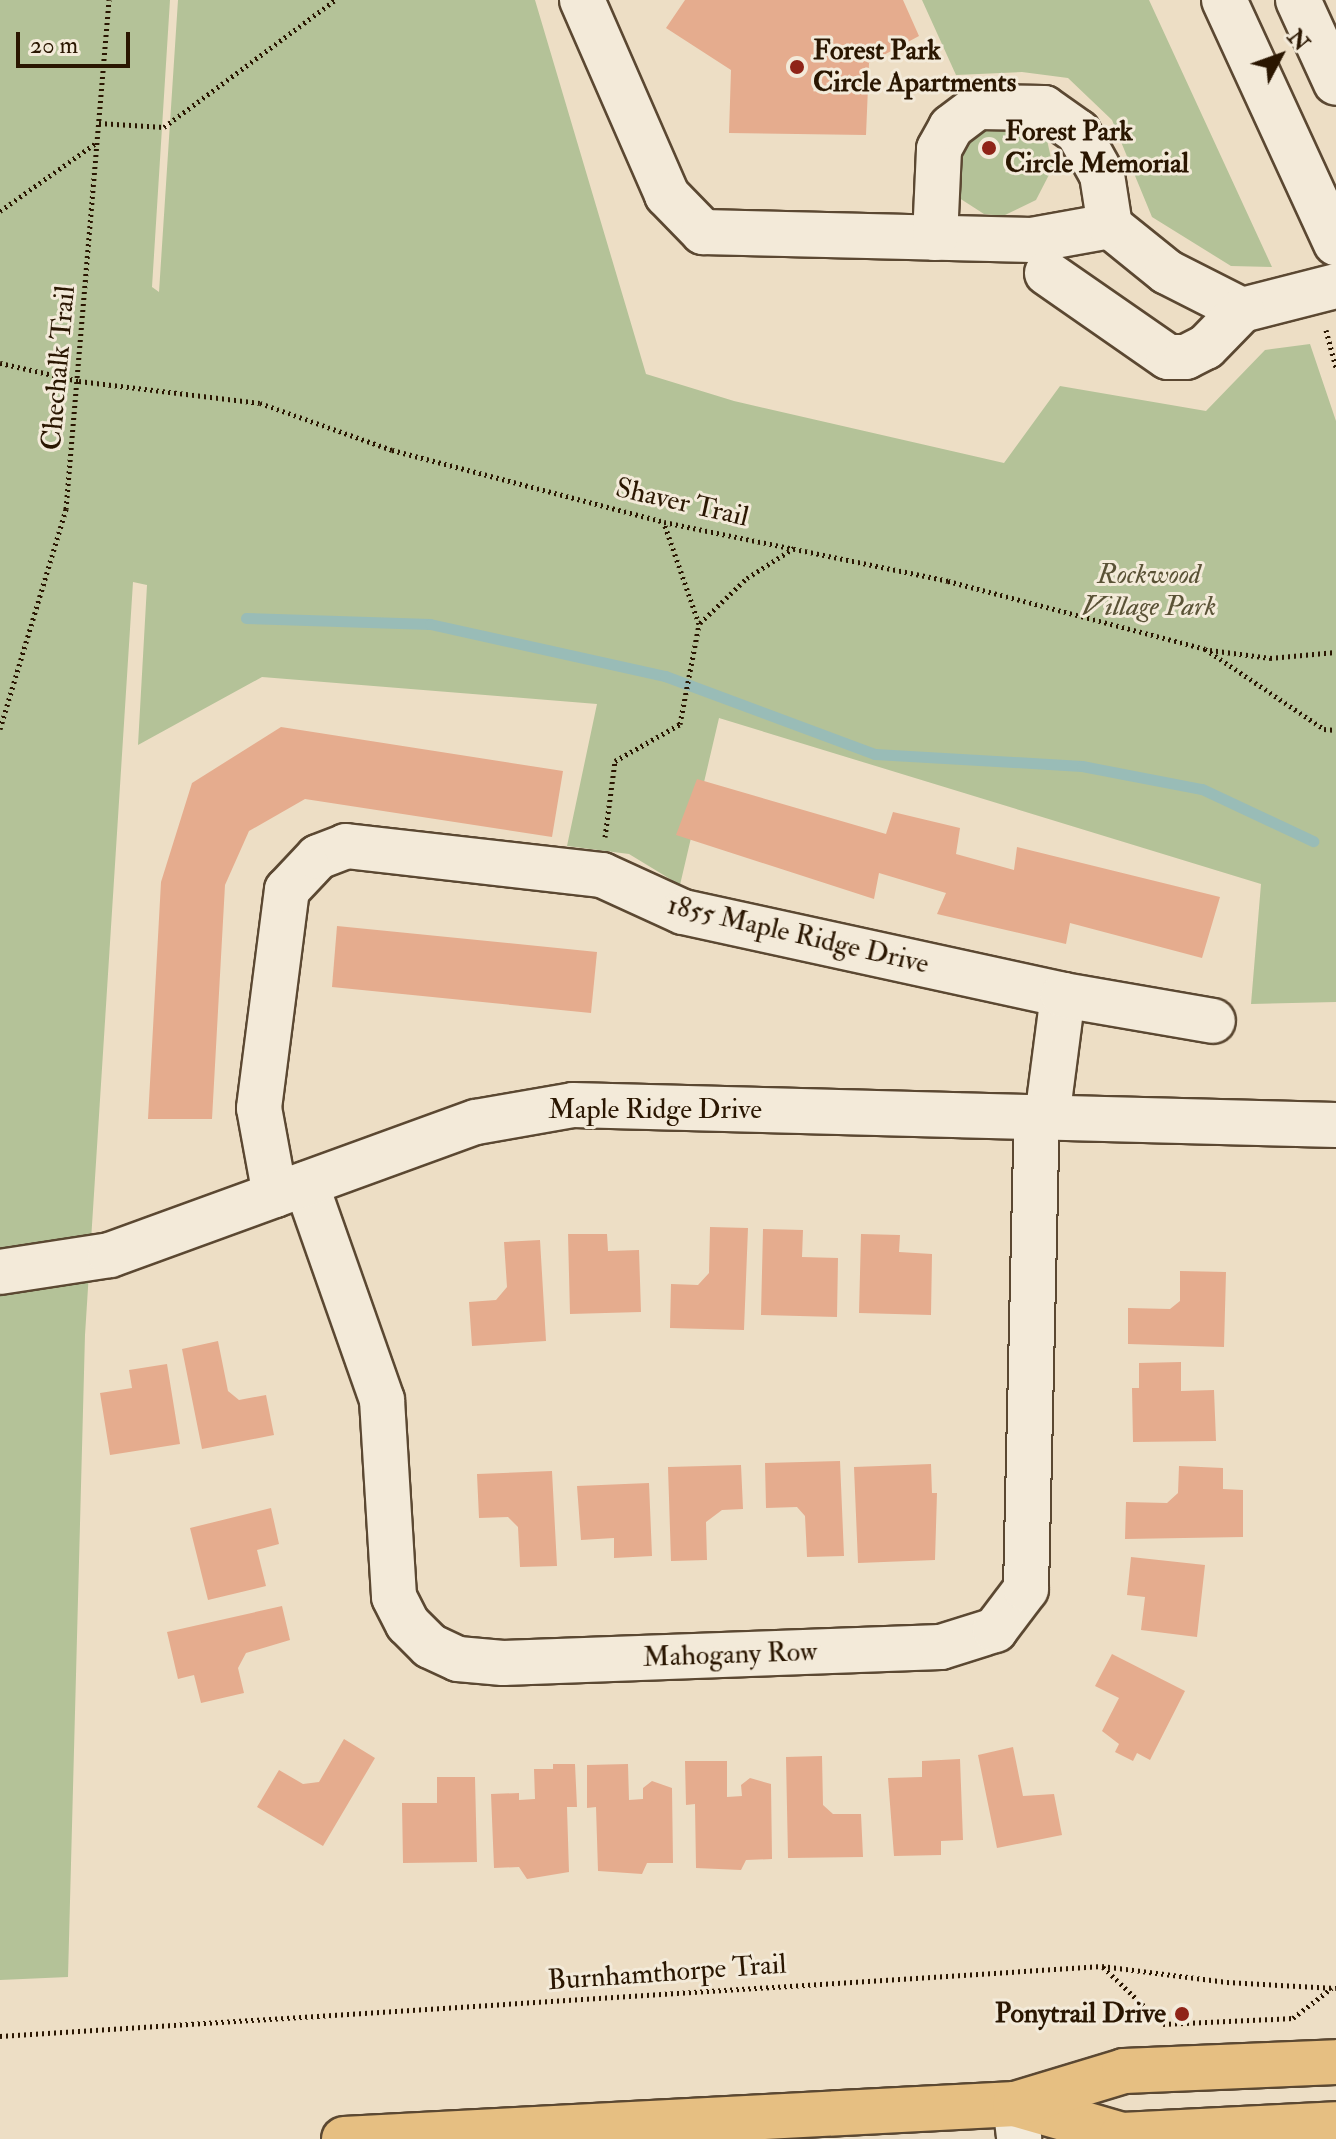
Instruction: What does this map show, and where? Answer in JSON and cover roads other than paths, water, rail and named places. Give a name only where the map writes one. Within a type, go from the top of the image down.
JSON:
[{"type":"main road","points":[[1017,2122],[1124,2071],[1336,2062]]},
{"type":"main road","points":[[344,2139],[1017,2122],[1122,2135],[1336,2124]]},
{"type":"street","points":[[582,0],[667,195],[703,232],[1032,240],[1110,226]]},
{"type":"street","points":[[1224,0],[1336,244]]},
{"type":"street","points":[[1298,0],[1336,83]]},
{"type":"street","points":[[935,238],[939,149],[951,127],[978,107],[1044,108],[1078,132],[1102,175],[1110,226],[1167,272],[1242,310]]},
{"type":"street","points":[[1047,273],[1168,357],[1186,357],[1206,347],[1242,310],[1336,286]]},
{"type":"street","name":"1855 Maple Ridge Drive","points":[[291,1189],[259,1108],[287,890],[318,857],[346,846],[602,875],[675,910],[1063,995],[1213,1021]]},
{"type":"street","points":[[1042,1118],[1063,995]]},
{"type":"street","name":"Maple Ridge Drive","points":[[0,1272],[110,1255],[476,1122],[573,1105],[1336,1125]]},
{"type":"street","name":"Mahogany Row","points":[[291,1189],[382,1400],[394,1597],[408,1624],[430,1646],[458,1659],[503,1663],[941,1647],[977,1640],[995,1630],[1026,1589],[1042,1118]]},
{"type":"waterway","points":[[246,618],[430,624],[665,676],[875,754],[1082,766],[1202,789],[1313,841]]},
{"type":"place","name":"Forest Park Circle Apartments","points":[[797,67]]},
{"type":"place","name":"Forest Park Circle Memorial","points":[[989,148]]},
{"type":"place","name":"Ponytrail Drive","points":[[1182,2014]]},
{"type":"park label","name":"Rockwood Village Park","points":[[1149,591]]}]
